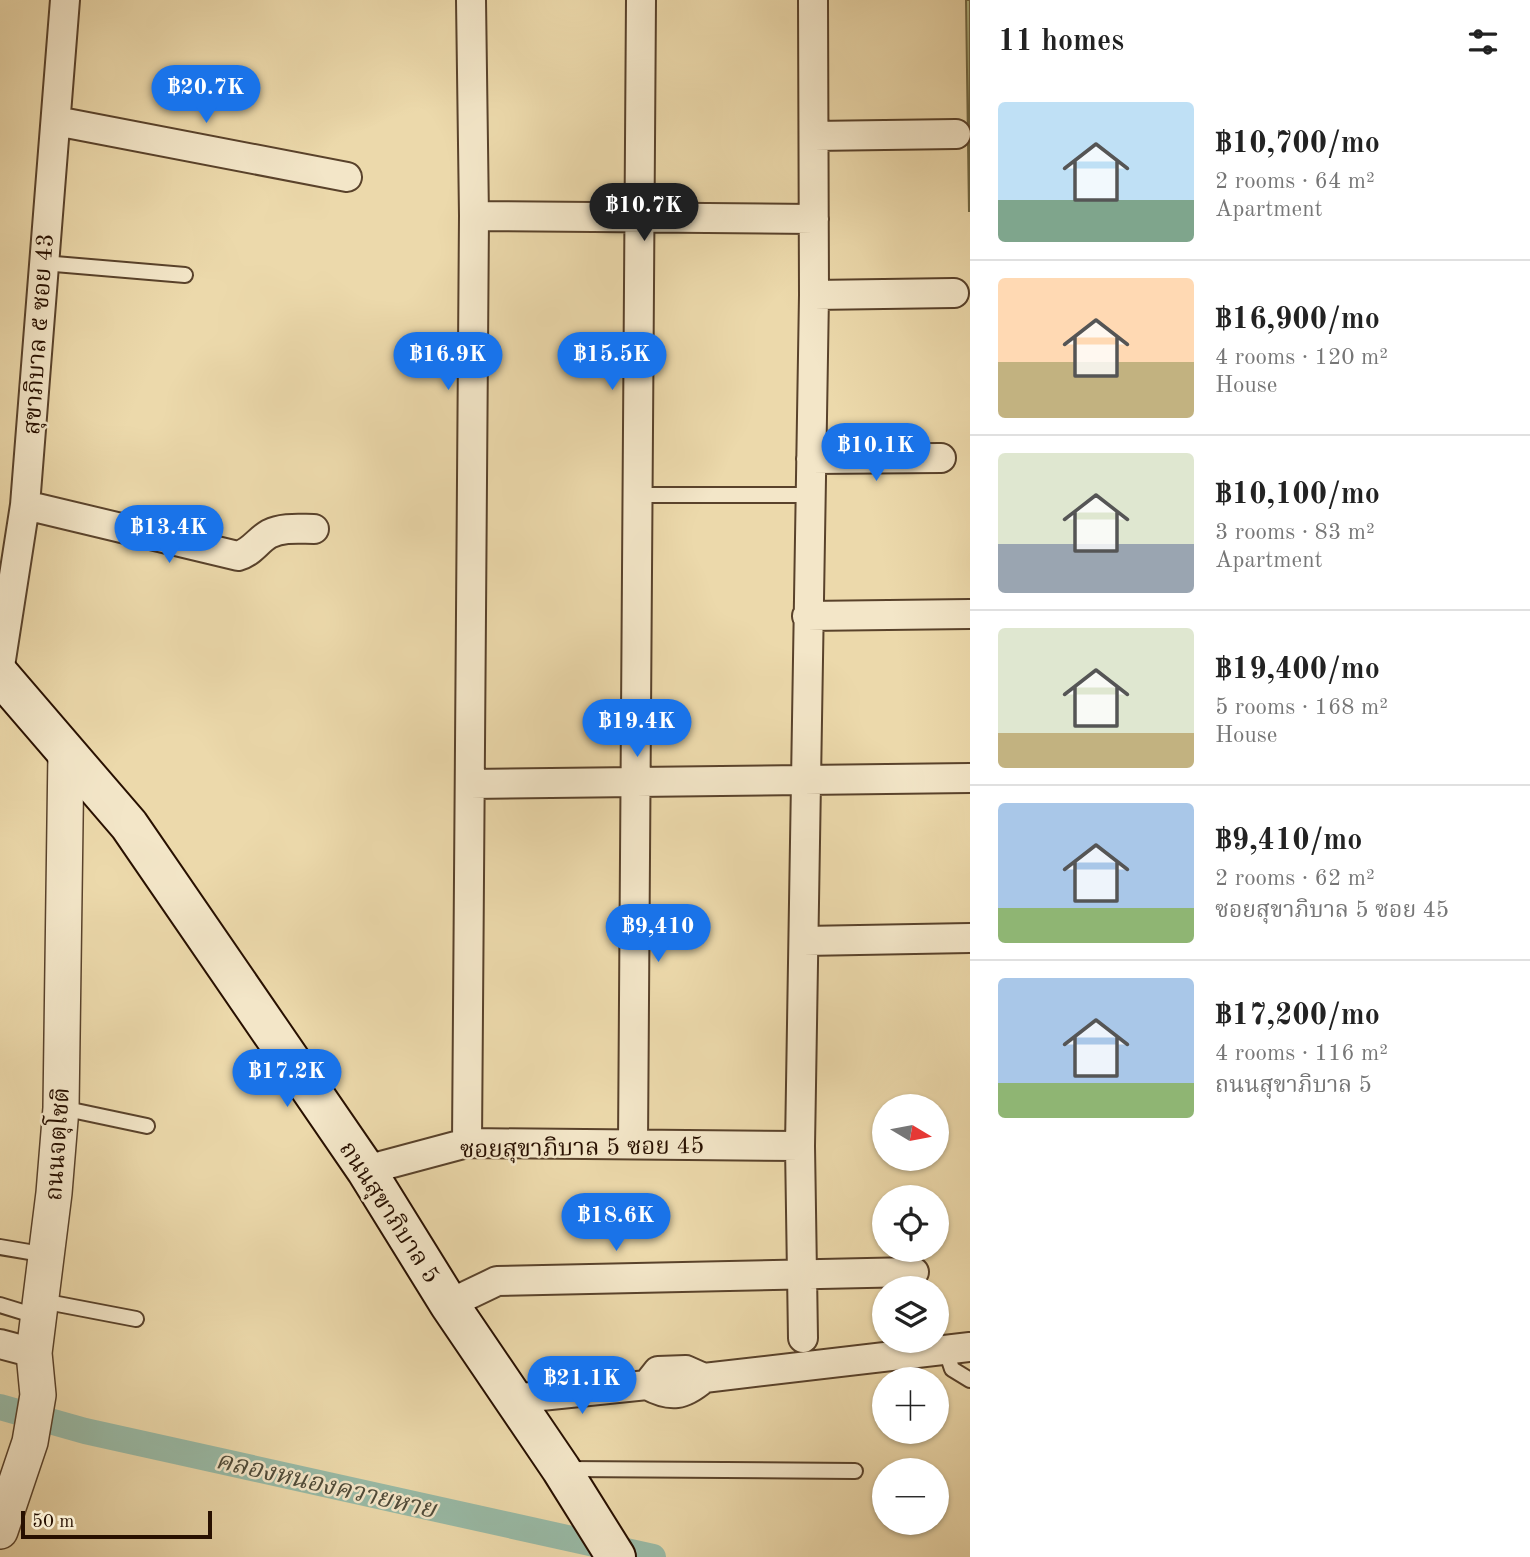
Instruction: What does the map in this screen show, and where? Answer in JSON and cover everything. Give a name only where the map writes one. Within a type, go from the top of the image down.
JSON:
[{"type":"main road","name":"ถนนสุขาภิบาล 5","points":[[0,675],[129,825],[366,1170],[449,1304],[561,1469],[606,1541]]},
{"type":"street","name":"สุขาภิบาล ๕ ซอย 43","points":[[0,666],[25,505],[65,0]]},
{"type":"street","points":[[467,1143],[474,216],[471,0]]},
{"type":"street","points":[[633,1144],[641,0]]},
{"type":"street","points":[[803,1338],[800,1146],[814,295],[813,0]]},
{"type":"street","points":[[56,121],[347,177]]},
{"type":"street","points":[[814,136],[956,134]]},
{"type":"street","points":[[474,216],[814,219]]},
{"type":"street","points":[[814,295],[954,293]]},
{"type":"street","points":[[811,459],[941,458]]},
{"type":"street","points":[[25,505],[237,556],[249,553],[268,535],[283,529],[314,529]]},
{"type":"street","points":[[807,617],[970,614]]},
{"type":"street","name":"ถนนจตุโชติ","points":[[0,1531],[30,1442],[38,1395],[34,1353],[41,1310],[61,1108],[66,751]]},
{"type":"street","points":[[470,784],[970,778]]},
{"type":"street","points":[[804,941],[970,938]]},
{"type":"street","name":"ซอยสุขาภิบาล 5 ซอย 45","points":[[366,1170],[467,1143],[800,1146]]},
{"type":"street","points":[[449,1304],[497,1281],[914,1272]]},
{"type":"street","points":[[0,1344],[34,1353]]},
{"type":"street","points":[[512,1399],[647,1385],[662,1394],[687,1392],[704,1378],[958,1349]]},
{"type":"lane","points":[[43,263],[185,275]]},
{"type":"lane","points":[[636,495],[810,495]]},
{"type":"lane","points":[[61,1108],[147,1126]]},
{"type":"lane","points":[[0,1247],[47,1255]]},
{"type":"lane","points":[[0,1305],[135,1320]]},
{"type":"lane","points":[[958,1349],[952,1369],[970,1380]]},
{"type":"lane","points":[[561,1469],[855,1471]]},
{"type":"green space","points":[[966,0],[970,0],[969,212]]},
{"type":"waterway","name":"คลองหนองควายหาย","points":[[0,1407],[85,1431],[653,1557]]}]
